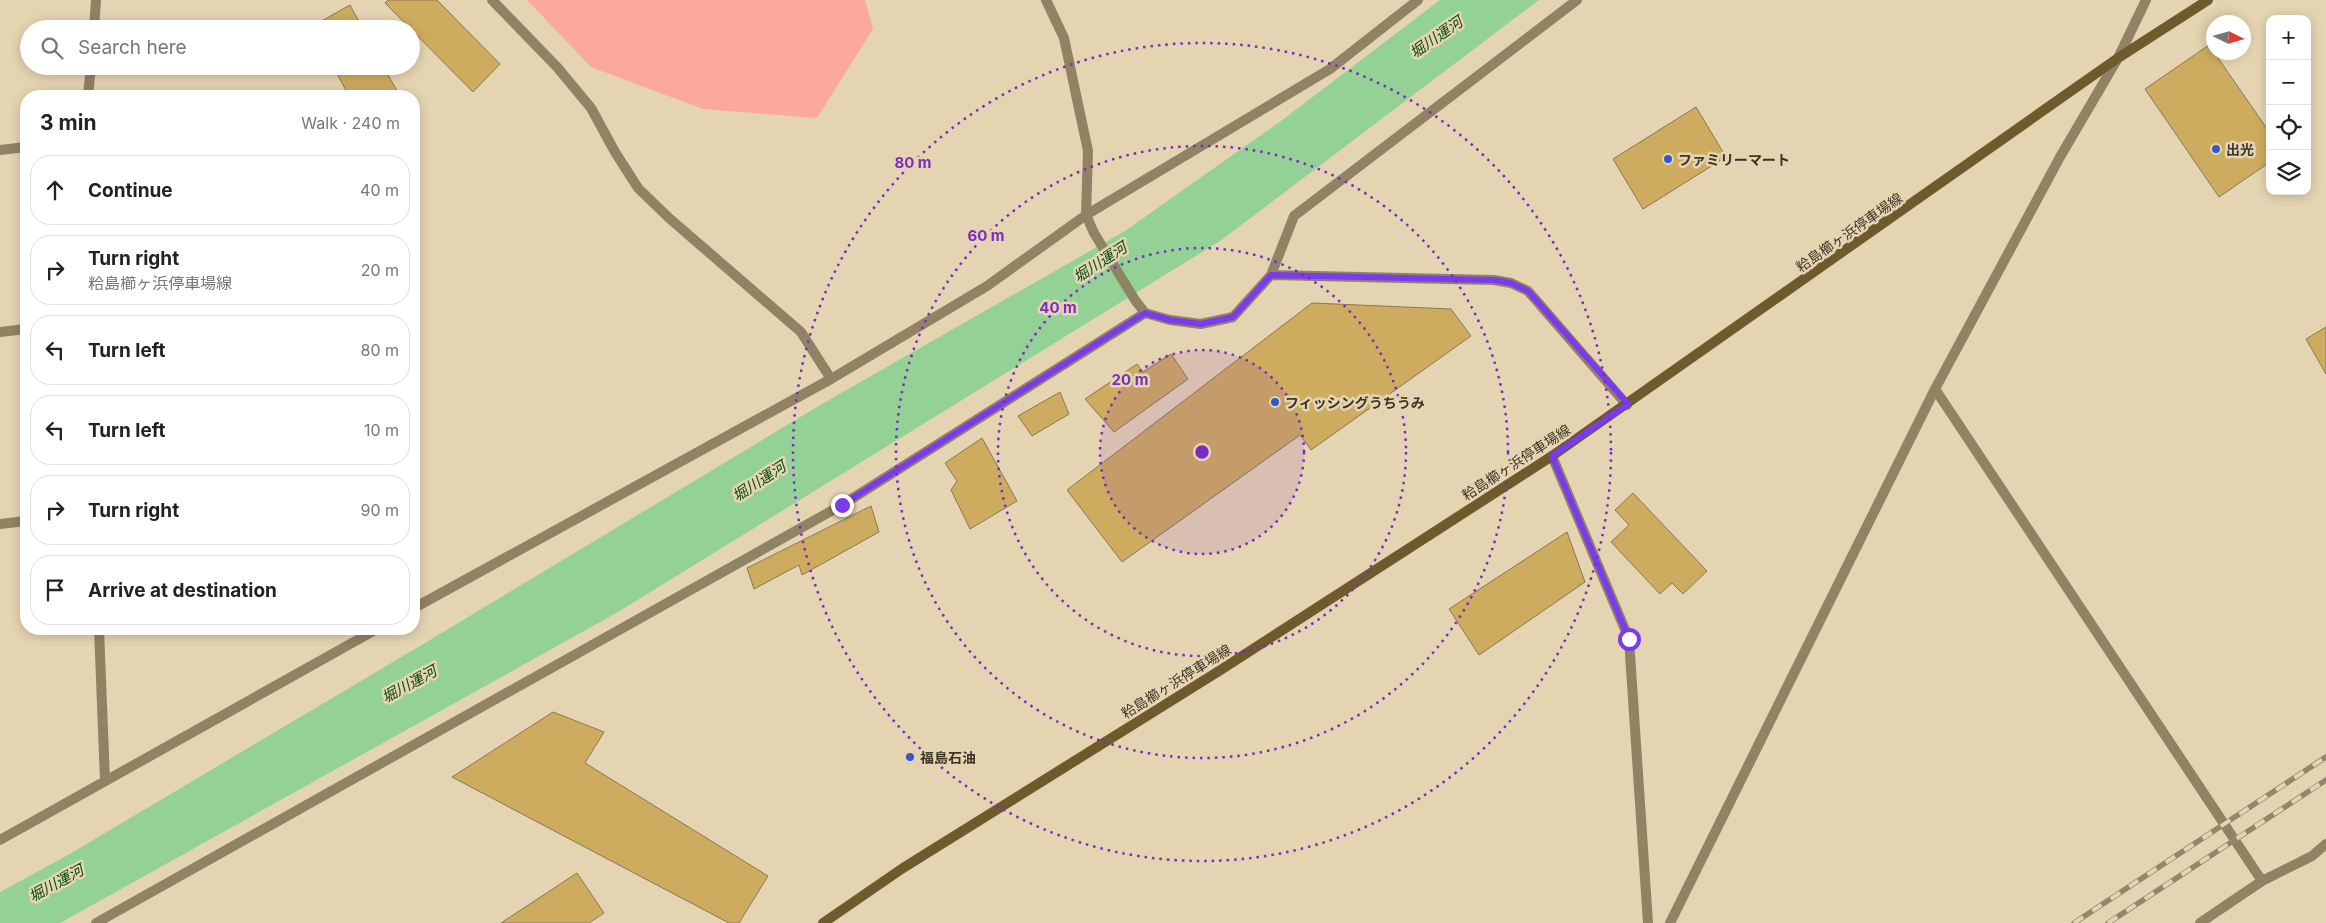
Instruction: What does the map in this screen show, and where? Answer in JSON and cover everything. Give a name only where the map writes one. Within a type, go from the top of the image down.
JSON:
[{"type":"main road","name":"粭島櫛ヶ浜停車場線","points":[[823,923],[903,868],[1211,676],[1552,456],[2118,58],[2208,0]]},
{"type":"street","points":[[95,20],[96,0]]},
{"type":"street","points":[[492,0],[557,68],[591,108],[615,152],[638,188],[669,218],[801,332],[831,379]]},
{"type":"street","points":[[1046,0],[1064,38],[1088,151],[1086,215],[1094,233],[1134,300],[1145,313],[1170,320],[1201,324],[1233,317],[1271,275],[1294,216],[1577,0]]},
{"type":"street","points":[[420,605],[831,379],[987,286],[1086,215],[1330,69],[1418,0]]},
{"type":"street","points":[[1670,923],[1935,389],[2060,157],[2118,58],[2146,0]]},
{"type":"street","points":[[89,90],[90,75]]},
{"type":"street","points":[[0,150],[20,148]]},
{"type":"street","points":[[1271,275],[1494,280],[1511,283],[1528,291],[1628,404]]},
{"type":"street","points":[[96,923],[842,505],[1145,313]]},
{"type":"street","points":[[0,332],[20,330]]},
{"type":"street","points":[[1935,389],[2262,882]]},
{"type":"street","points":[[1552,456],[1629,639],[1648,923]]},
{"type":"street","points":[[0,524],[20,522]]},
{"type":"street","points":[[99,635],[105,780]]},
{"type":"street","points":[[0,840],[366,635]]},
{"type":"street","points":[[2200,923],[2262,882],[2312,856],[2326,844]]},
{"type":"shaded area","points":[[527,0],[865,0],[873,29],[817,118],[703,109],[591,67]]},
{"type":"water","name":"堀川運河","points":[[1440,0],[1539,0],[1220,241],[618,612],[60,923],[0,923],[0,892],[68,855],[822,404],[1125,231],[1281,121]]},
{"type":"building","points":[[388,0],[437,0],[500,64],[473,92],[420,38],[420,20],[402,20],[385,3]]},
{"type":"building","points":[[350,5],[358,20],[323,20]]},
{"type":"building","points":[[2206,47],[2206,60],[2219,60],[2266,127],[2266,165],[2219,197],[2145,89]]},
{"type":"building","points":[[338,75],[388,75],[397,90],[346,90]]},
{"type":"building","points":[[1696,107],[1726,157],[1643,209],[1613,159]]},
{"type":"building","points":[[1312,303],[1451,309],[1471,336],[1311,450],[1300,435],[1122,562],[1067,490]]},
{"type":"building","points":[[2326,327],[2326,374],[2306,339]]},
{"type":"building","points":[[1171,354],[1188,379],[1114,432],[1085,399],[1137,364],[1143,372]]},
{"type":"building","points":[[1060,392],[1069,414],[1032,436],[1018,416]]},
{"type":"building","points":[[982,438],[1017,501],[970,529],[951,490],[957,481],[945,463]]},
{"type":"building","points":[[1633,493],[1707,571],[1683,594],[1672,583],[1660,594],[1611,542],[1629,525],[1615,510]]},
{"type":"building","points":[[871,506],[879,532],[802,575],[799,565],[754,589],[747,568]]},
{"type":"building","points":[[1567,532],[1585,582],[1479,655],[1449,609]]},
{"type":"building","points":[[553,712],[604,732],[585,763],[768,876],[739,923],[729,923],[452,777]]},
{"type":"building","points":[[577,873],[604,913],[589,923],[501,923]]},
{"type":"railway","points":[[2074,923],[2326,757]]},
{"type":"railway","points":[[2108,923],[2326,780]]},
{"type":"place","name":"出光","points":[[2216,149]]},
{"type":"place","name":"ファミリーマート","points":[[1668,159]]},
{"type":"place","name":"フィッシングうちうみ","points":[[1275,402]]},
{"type":"place","name":"福島石油","points":[[910,757]]},
{"type":"route","points":[[842,505],[1145,313],[1170,320],[1201,324],[1233,317],[1271,275],[1494,280],[1511,283],[1528,291],[1628,404],[1552,456],[1629,639]]}]
